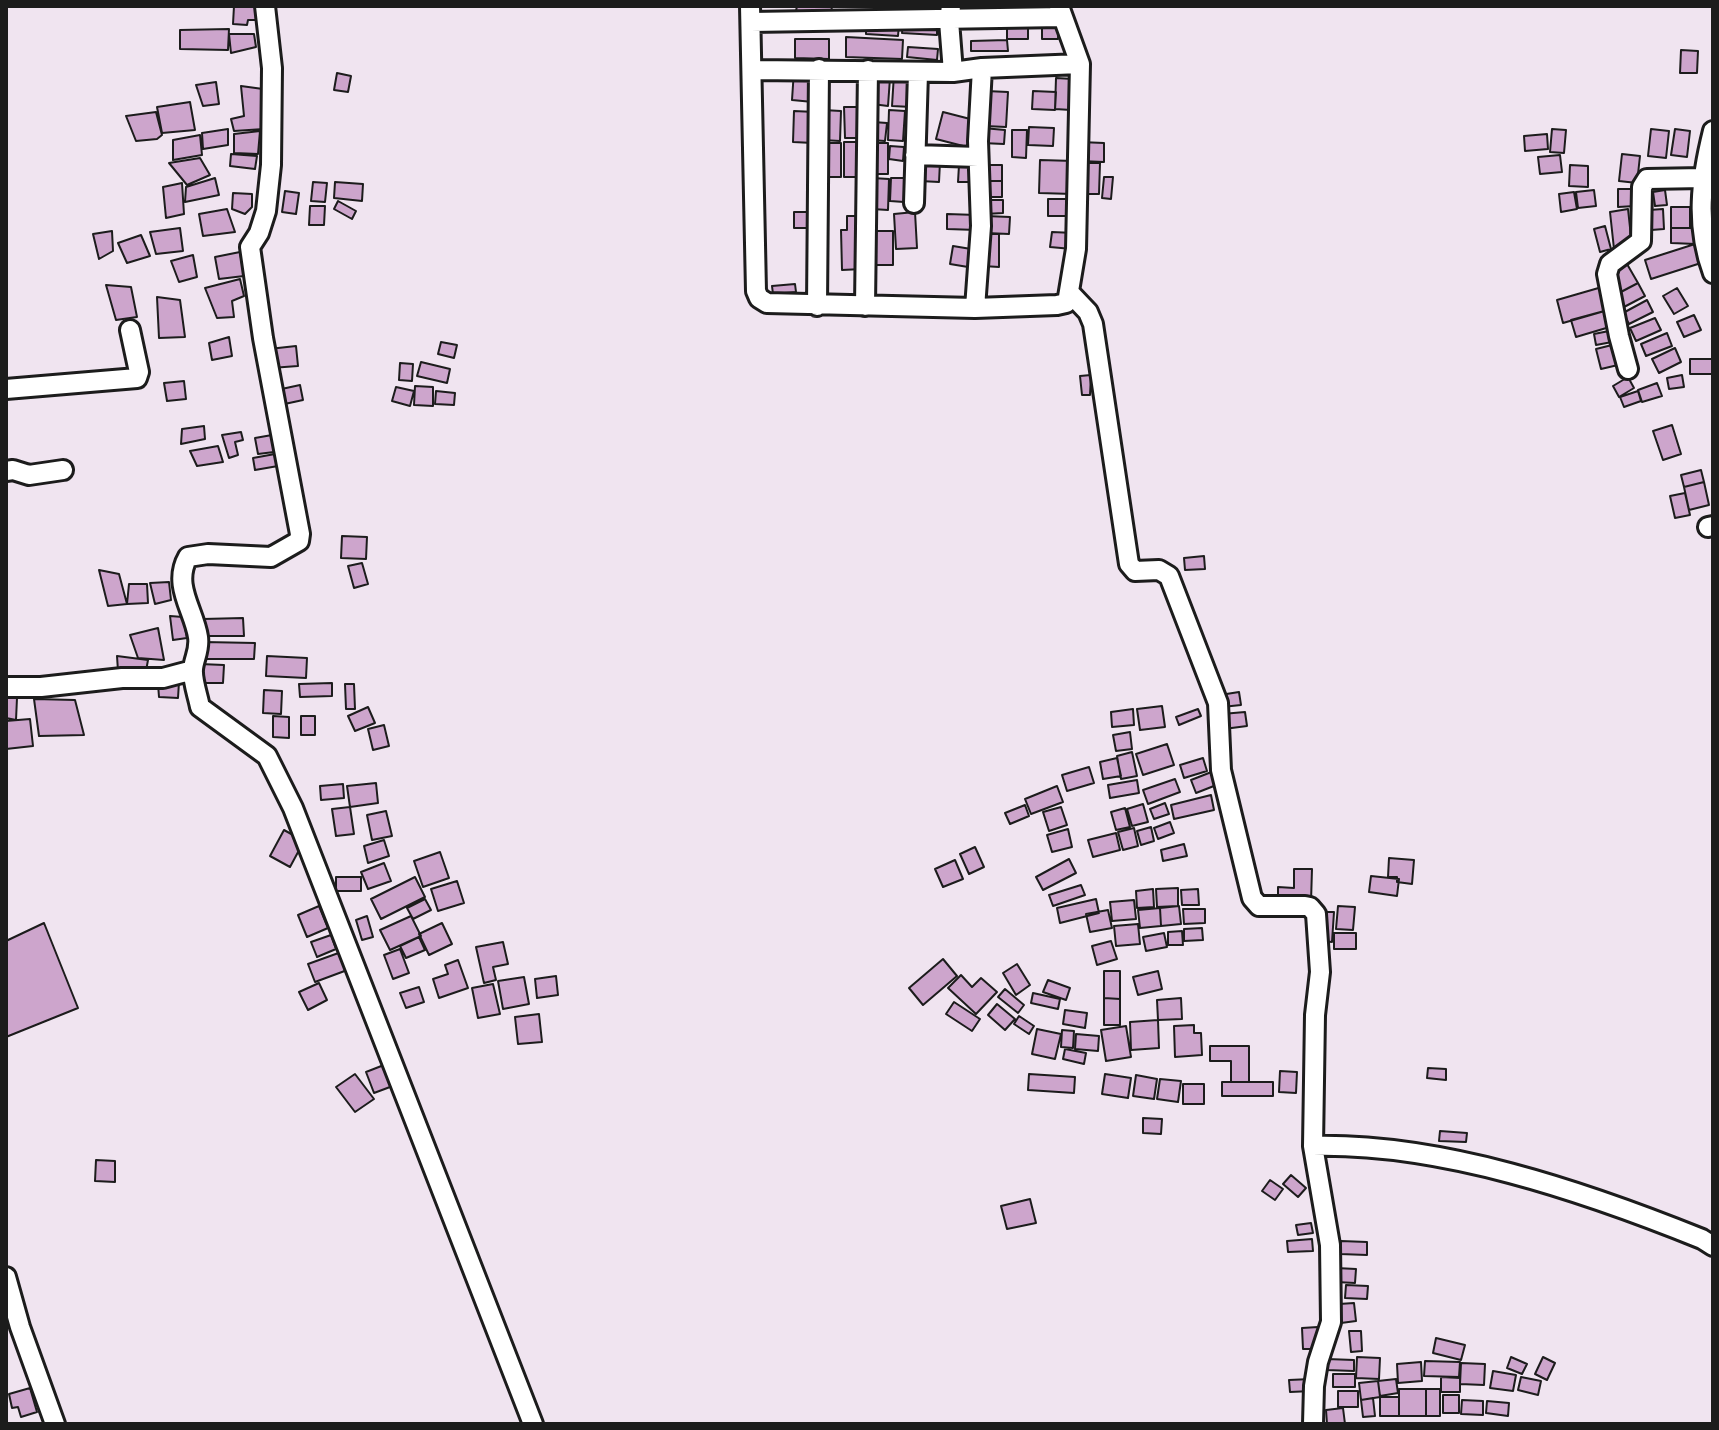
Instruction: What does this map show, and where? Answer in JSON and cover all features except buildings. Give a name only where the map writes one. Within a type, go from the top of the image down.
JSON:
[{"type":"street","points":[[265,6],[272,68],[271,165],[266,211],[259,233],[250,247],[263,338],[300,534],[299,541],[271,557],[208,554],[188,557],[183,565],[182,590],[198,636],[199,651],[193,670],[200,707],[267,756],[293,808],[533,1424]]},
{"type":"street","points":[[1060,12],[1080,64],[1076,249],[1066,303],[975,308],[817,306],[767,303],[759,298],[756,291],[751,14],[1060,12]]},
{"type":"street","points":[[950,13],[953,72]]},
{"type":"street","points":[[752,70],[918,73],[1080,64]]},
{"type":"street","points":[[975,308],[981,226],[978,157],[982,68]]},
{"type":"street","points":[[817,306],[819,69]]},
{"type":"street","points":[[865,306],[868,70]]},
{"type":"street","points":[[914,203],[918,73]]},
{"type":"street","points":[[1713,131],[1703,178],[1700,216],[1704,247],[1713,273]]},
{"type":"street","points":[[915,155],[978,157]]},
{"type":"street","points":[[1628,369],[1607,274],[1610,264],[1641,241],[1642,187],[1647,179],[1703,178]]},
{"type":"street","points":[[1069,292],[1088,312],[1093,324],[1129,564],[1135,571],[1159,570],[1169,576],[1216,696],[1221,770],[1252,898],[1259,906],[1305,906],[1316,914],[1320,972],[1315,1015],[1313,1146],[1330,1245],[1331,1322],[1318,1362],[1313,1424]]},
{"type":"street","points":[[6,389],[59,382],[137,378],[139,372],[130,330]]},
{"type":"street","points":[[6,471],[29,475],[63,470]]},
{"type":"street","points":[[6,687],[163,678],[193,670]]},
{"type":"street","points":[[1313,1146],[1409,1150],[1459,1161],[1621,1209],[1713,1246]]},
{"type":"street","points":[[6,1277],[10,1305],[55,1424]]}]
